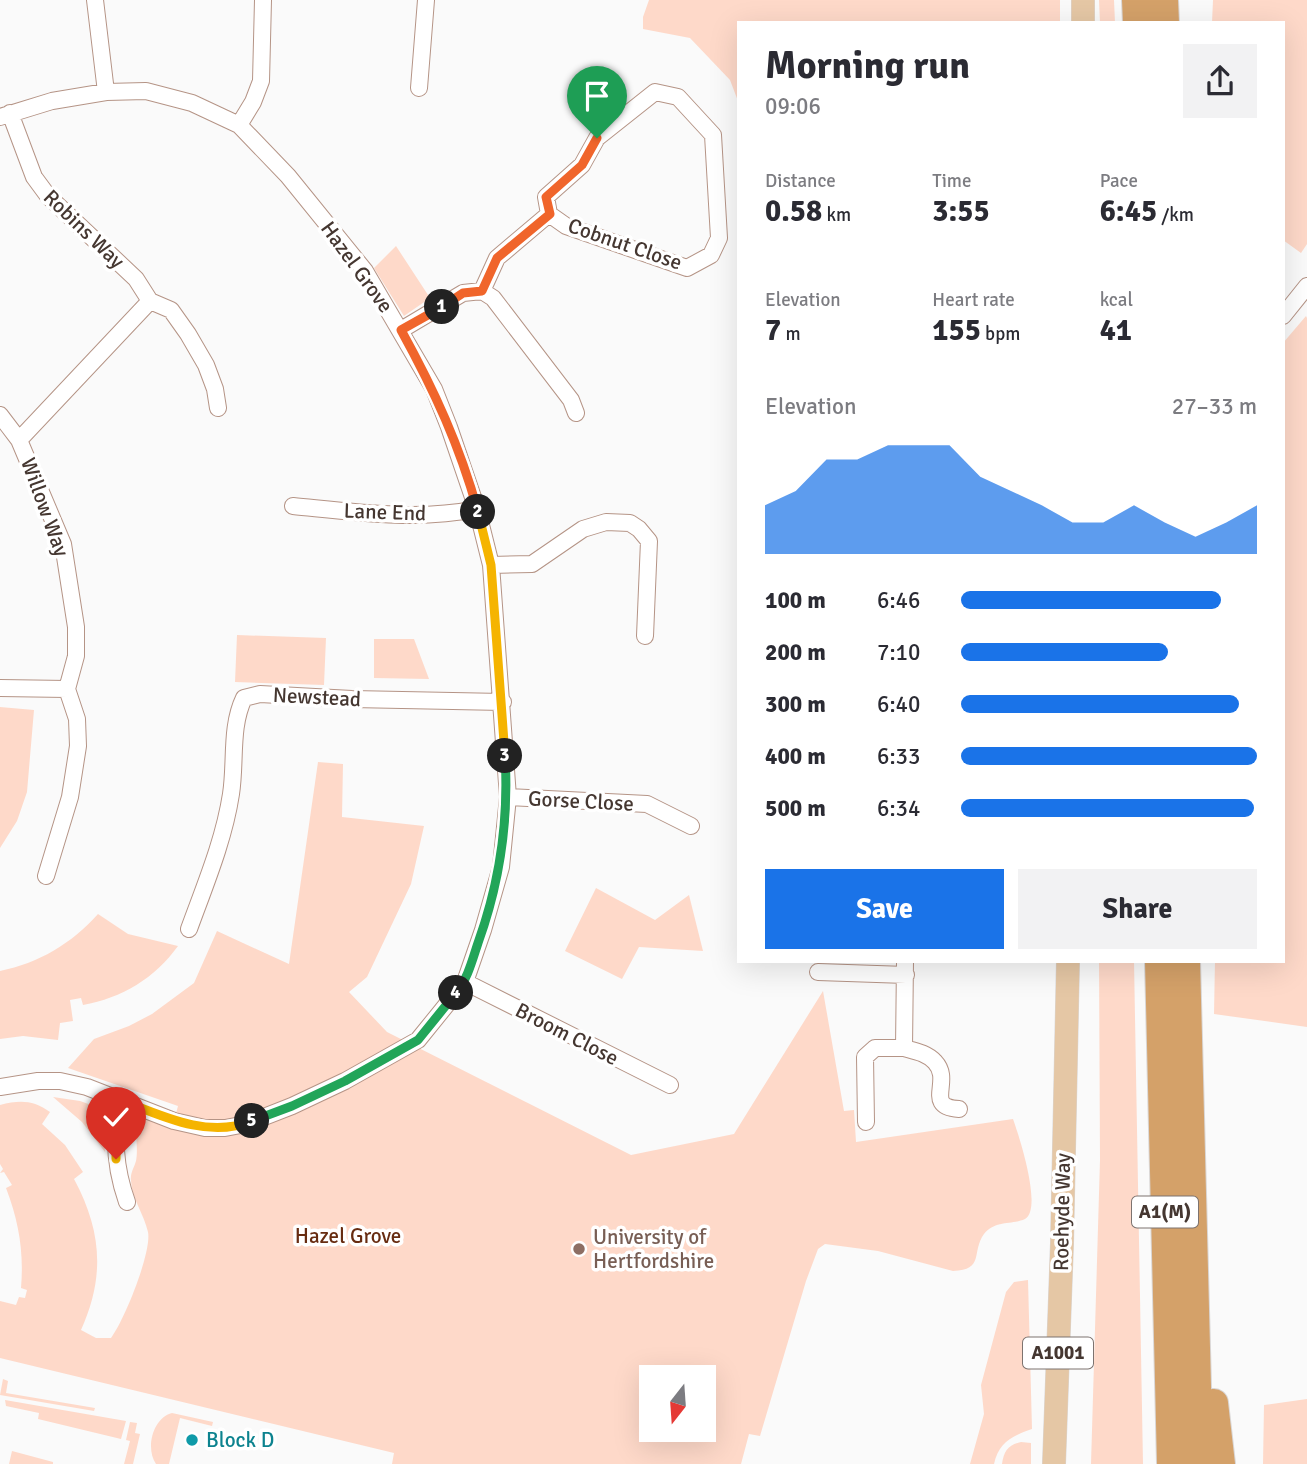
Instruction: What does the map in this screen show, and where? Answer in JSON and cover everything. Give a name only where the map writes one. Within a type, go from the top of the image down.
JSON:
[{"type":"highway","points":[[1136,0],[1137,21]]},
{"type":"highway","points":[[1164,0],[1165,21]]},
{"type":"highway","name":"A1(M)","points":[[1159,963],[1171,1464]]},
{"type":"highway","name":"A1(M)","points":[[1186,963],[1199,1464]]},
{"type":"highway","points":[[1195,1297],[1209,1365],[1221,1464]]},
{"type":"main road","points":[[1083,0],[1083,21]]},
{"type":"main road","name":"Roehyde Way","points":[[1054,1464],[1068,963]]},
{"type":"street","points":[[95,0],[106,92]]},
{"type":"street","points":[[239,125],[253,102],[261,81],[262,0]]},
{"type":"street","points":[[419,88],[426,0]]},
{"type":"street","name":"Hazel Grove","points":[[0,1087],[38,1081],[60,1081],[87,1087],[174,1121],[205,1128],[225,1128],[246,1124],[292,1106],[345,1081],[418,1040],[465,982],[501,867],[508,797],[491,565],[477,509],[434,389],[365,271],[288,176],[239,125],[192,103],[146,91],[106,92],[52,101],[5,115]]},
{"type":"street","name":"Cobnut Close","points":[[654,92],[678,97],[713,135],[719,238],[711,255],[687,268],[566,226],[550,214],[546,197],[582,165],[597,138],[654,92]]},
{"type":"street","name":"Robins Way","points":[[5,115],[34,177],[48,197],[136,279],[150,301],[171,310],[206,365],[218,408]]},
{"type":"street","points":[[482,291],[497,258],[550,214]]},
{"type":"street","points":[[1285,314],[1307,286]]},
{"type":"street","points":[[401,330],[463,293],[482,291],[493,298],[571,400],[576,413]]},
{"type":"street","points":[[19,440],[150,301]]},
{"type":"street","name":"Willow Way","points":[[0,415],[19,440],[63,544],[76,627],[76,656],[67,689]]},
{"type":"street","name":"Lane End","points":[[293,506],[379,515],[455,513],[477,509]]},
{"type":"street","points":[[491,565],[532,564],[583,529],[606,522],[629,523],[639,529],[649,541],[645,636]]},
{"type":"street","points":[[0,688],[67,689],[77,719],[78,746],[70,797],[46,876]]},
{"type":"street","name":"Newstead","points":[[189,929],[222,834],[231,794],[238,711],[244,698],[260,694],[503,702]]},
{"type":"street","name":"Gorse Close","points":[[508,797],[647,804],[691,826]]},
{"type":"street","points":[[818,972],[905,968],[904,1048]]},
{"type":"street","name":"Broom Close","points":[[465,982],[670,1085]]},
{"type":"street","points":[[866,1122],[865,1057],[875,1048],[904,1048],[933,1059],[940,1069],[942,1105],[948,1109],[960,1110]]},
{"type":"street","points":[[121,1100],[115,1145],[118,1172],[127,1202]]},
{"type":"green space","points":[[649,0],[1060,0],[1060,21],[737,21],[737,98],[730,80],[690,38],[643,29],[643,17]]},
{"type":"green space","points":[[1099,0],[1114,0],[1115,21],[1100,21]]},
{"type":"green space","points":[[1213,0],[1307,0],[1307,244],[1301,253],[1285,241],[1285,21],[1212,21]]},
{"type":"green space","points":[[396,246],[430,298],[404,316],[374,268]]},
{"type":"green space","points":[[1306,316],[1307,1027],[1214,1014],[1215,963],[1285,963],[1285,341]]},
{"type":"green space","points":[[237,635],[326,638],[324,685],[235,682]]},
{"type":"green space","points":[[374,639],[414,639],[429,679],[374,678]]},
{"type":"green space","points":[[0,707],[34,710],[27,792],[17,821],[0,848]]},
{"type":"green space","name":"Hazel Grove","points":[[318,762],[343,764],[342,817],[424,826],[411,884],[367,977],[349,992],[387,1032],[631,1155],[734,1134],[823,991],[844,1111],[854,1110],[856,1142],[1013,1119],[1031,1187],[1030,1213],[1025,1219],[988,1230],[980,1241],[973,1264],[963,1270],[953,1271],[878,1251],[825,1244],[818,1249],[760,1436],[749,1434],[741,1464],[392,1464],[394,1453],[0,1358],[0,1301],[16,1305],[19,1297],[25,1298],[27,1290],[21,1288],[20,1237],[6,1188],[12,1185],[4,1172],[0,1173],[3,1169],[0,1164],[0,1105],[26,1102],[50,1112],[42,1124],[65,1145],[83,1172],[74,1179],[95,1236],[97,1273],[89,1310],[81,1330],[96,1338],[111,1338],[136,1286],[148,1242],[148,1232],[131,1181],[137,1157],[136,1128],[123,1127],[125,1117],[132,1112],[174,1121],[178,1106],[68,1068],[94,1039],[152,1014],[194,983],[217,931],[289,964]]},
{"type":"green space","points":[[596,888],[655,920],[689,895],[703,951],[639,947],[622,979],[565,951]]},
{"type":"green space","points":[[98,914],[128,934],[178,946],[159,968],[124,992],[83,1005],[81,998],[70,1000],[73,1021],[60,1023],[58,1040],[23,1036],[0,1039],[0,971],[28,963],[54,951]]},
{"type":"green space","points":[[1099,963],[1134,963],[1143,1464],[1091,1464],[1100,1160]]},
{"type":"green space","points":[[53,1097],[80,1101],[105,1110],[105,1152],[82,1122]]},
{"type":"green space","points":[[1028,1280],[1032,1429],[1007,1441],[999,1450],[994,1464],[970,1464],[984,1414],[981,1385],[1006,1292],[1014,1282]]},
{"type":"green space","points":[[3,1379],[8,1381],[6,1393],[95,1408],[94,1411],[0,1395]]},
{"type":"green space","points":[[1307,1399],[1307,1464],[1263,1464],[1264,1405]]},
{"type":"green space","points":[[5,1400],[126,1421],[121,1439],[38,1419],[39,1413],[6,1406]]},
{"type":"green space","points":[[172,1413],[213,1422],[212,1426],[180,1418],[169,1464],[156,1464],[151,1450],[153,1434],[160,1421]]},
{"type":"green space","points":[[130,1422],[137,1423],[135,1433],[140,1434],[133,1464],[124,1464],[130,1441],[126,1440]]},
{"type":"green space","points":[[1021,1442],[1031,1443],[1031,1464],[1002,1464],[1007,1449]]},
{"type":"green space","points":[[12,1451],[53,1462],[53,1464],[9,1464]]},
{"type":"place","name":"University of Hertfordshire","points":[[579,1249]]},
{"type":"place","name":"Block D","points":[[192,1440]]},
{"type":"route","points":[[116,1159],[117,1116],[121,1100],[174,1121],[205,1128],[246,1124],[345,1081],[418,1040],[465,982],[501,867],[508,797],[491,565],[473,496],[449,427],[434,389],[401,330],[463,293],[482,291],[497,258],[550,214],[546,197],[582,165],[597,138]]}]
